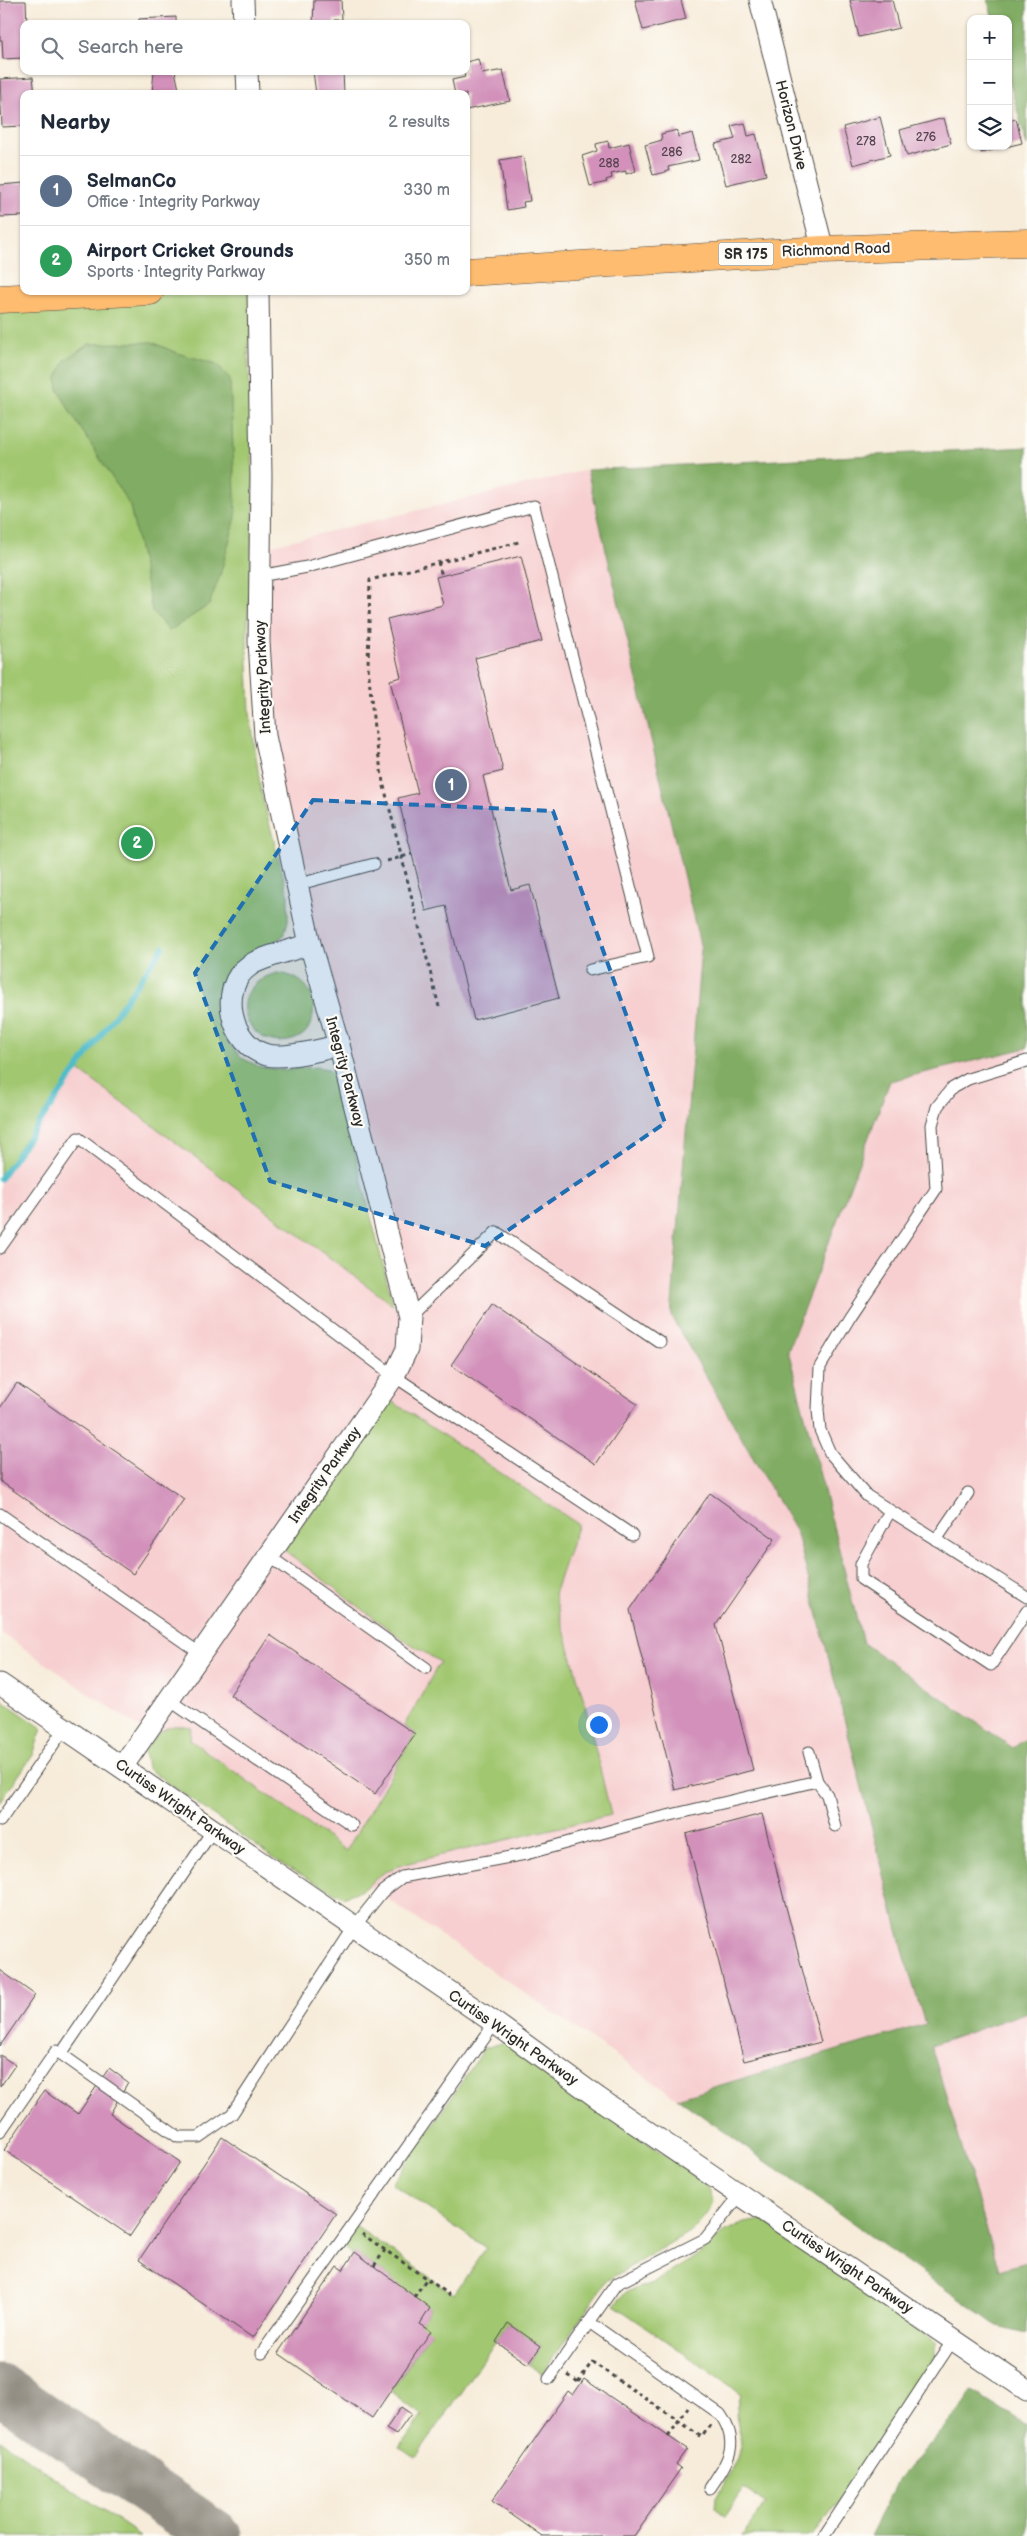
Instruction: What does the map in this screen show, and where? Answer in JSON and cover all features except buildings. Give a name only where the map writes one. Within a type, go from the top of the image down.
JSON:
[{"type":"main road","name":"Richmond Road","points":[[470,272],[823,250],[1027,243]]},
{"type":"main road","points":[[0,299],[75,295]]},
{"type":"street","points":[[243,0],[244,20]]},
{"type":"street","name":"Horizon Drive","points":[[760,0],[823,250]]},
{"type":"street","points":[[246,75],[248,90]]},
{"type":"street","name":"Integrity Parkway","points":[[122,1767],[394,1376],[407,1349],[409,1317],[339,1045],[310,944],[265,736],[259,642],[258,295]]},
{"type":"street","points":[[310,944],[249,966],[235,980],[230,1003],[234,1024],[245,1044],[268,1055],[318,1051],[339,1045]]},
{"type":"street","name":"Curtiss Wright Parkway","points":[[0,1684],[495,2022],[598,2098],[1027,2390]]},
{"type":"lane","points":[[260,576],[307,567],[534,506],[648,957],[590,970]]},
{"type":"lane","points":[[296,885],[374,864]]},
{"type":"lane","points":[[1027,1061],[968,1079],[952,1088],[937,1107],[932,1126],[936,1189],[850,1317],[820,1367],[818,1410],[820,1430],[830,1453],[867,1496],[1027,1597]]},
{"type":"lane","points":[[0,1248],[78,1138],[394,1376],[433,1400],[632,1536]]},
{"type":"lane","points":[[409,1317],[496,1232],[660,1342]]},
{"type":"lane","points":[[936,1540],[968,1493]]},
{"type":"lane","points":[[890,1511],[861,1564],[861,1579],[991,1665],[1027,1611]]},
{"type":"lane","points":[[0,1514],[201,1654]]},
{"type":"lane","points":[[269,1556],[426,1668]]},
{"type":"lane","points":[[169,1700],[352,1825]]},
{"type":"lane","points":[[0,1821],[64,1729]]},
{"type":"lane","points":[[809,1752],[816,1781],[827,1795],[835,1826]]},
{"type":"lane","points":[[0,2132],[56,2050],[178,2137],[199,2137],[232,2114],[354,1927],[382,1892],[402,1877],[526,1854],[641,1822],[816,1781]]},
{"type":"lane","points":[[61,2054],[213,1830]]},
{"type":"lane","points":[[262,2353],[495,2022]]},
{"type":"lane","points":[[549,2379],[616,2284],[705,2239],[740,2194]]},
{"type":"lane","points":[[589,2322],[720,2414],[728,2426],[732,2439],[729,2457],[710,2488]]},
{"type":"lane","points":[[824,2536],[953,2340]]},
{"type":"path","points":[[439,1007],[383,782],[374,728],[368,666],[370,580],[519,542]]},
{"type":"path","points":[[438,562],[442,576]]},
{"type":"path","points":[[374,864],[412,854]]},
{"type":"path","points":[[359,2232],[450,2295]]},
{"type":"path","points":[[374,2266],[385,2250]]},
{"type":"path","points":[[414,2297],[427,2278]]},
{"type":"path","points":[[578,2382],[592,2362],[702,2437],[712,2422]]},
{"type":"path","points":[[668,2437],[695,2397]]},
{"type":"highlighted area","points":[[313,800],[553,811],[665,1123],[485,1246],[270,1181],[195,973]]},
{"type":"shaded area","points":[[587,470],[701,949],[671,1316],[797,1534],[925,2024],[677,2098],[0,1632],[0,1176],[76,1068],[408,1316],[265,736],[260,548]]},
{"type":"shaded area","points":[[1027,1048],[1027,1738],[1013,1749],[863,1643],[788,1350],[890,1081]]},
{"type":"shaded area","points":[[1027,2012],[1027,2262],[999,2270],[931,2046]]},
{"type":"green space","points":[[988,0],[1027,0],[1027,146],[1012,91],[1012,15],[992,15]]},
{"type":"green space","points":[[75,295],[256,295],[248,348],[254,502],[247,639],[250,713],[261,792],[288,894],[288,921],[284,935],[271,945],[251,952],[233,966],[220,989],[218,1017],[225,1039],[242,1058],[260,1067],[281,1070],[316,1067],[328,1069],[336,1077],[393,1305],[76,1068],[0,1176],[0,299]]},
{"type":"green space","points":[[152,342],[177,353],[217,364],[230,379],[236,517],[220,575],[209,605],[169,631],[152,611],[130,506],[71,413],[58,389],[57,378],[65,360],[89,344]]},
{"type":"green space","points":[[1027,447],[1027,1048],[890,1081],[788,1350],[863,1643],[1013,1748],[1027,1738],[1027,2012],[931,2046],[999,2270],[1027,2262],[1027,2333],[997,2326],[677,2098],[925,2024],[907,1965],[797,1534],[671,1316],[701,949],[587,470]]},
{"type":"green space","points":[[277,973],[288,975],[304,984],[312,998],[314,1007],[309,1027],[306,1032],[292,1040],[276,1041],[263,1037],[252,1028],[246,1017],[245,1004],[249,992],[259,981]]},
{"type":"green space","points":[[390,1400],[578,1524],[554,1594],[584,1701],[611,1815],[408,1863],[386,1871],[362,1890],[343,1897],[285,1866],[147,1768],[144,1751],[158,1734],[168,1727],[191,1727],[190,1740],[346,1851],[415,1734],[404,1726],[440,1662],[398,1636],[284,1550]]},
{"type":"green space","points":[[0,1699],[42,1728],[33,1755],[0,1802]]},
{"type":"green space","points":[[505,2042],[706,2184],[713,2201],[709,2211],[694,2229],[606,2281],[542,2374],[528,2364],[541,2346],[508,2323],[416,2458],[400,2447],[422,2415],[391,2391],[431,2332],[420,2324],[430,2308],[390,2281],[392,2278],[355,2253],[353,2255],[341,2246],[355,2226],[454,2294],[486,2248],[392,2184],[485,2048]]},
{"type":"green space","points":[[763,2220],[936,2342],[936,2356],[814,2536],[741,2536],[765,2504],[744,2489],[725,2517],[715,2506],[716,2497],[738,2459],[742,2442],[736,2416],[741,2393],[614,2305],[626,2292],[653,2283],[697,2256],[724,2232],[744,2223]]},
{"type":"green space","points":[[971,2391],[1027,2426],[1027,2536],[870,2536],[899,2479],[965,2404]]},
{"type":"green space","points":[[0,2440],[141,2536],[0,2536]]},
{"type":"waterway","points":[[0,1179],[163,947]]},
{"type":"taxiway","points":[[0,2389],[216,2536]]},
{"type":"place","name":"SelmanCo","points":[[451,785]]},
{"type":"place","name":"Airport Cricket Grounds","points":[[137,843]]}]
